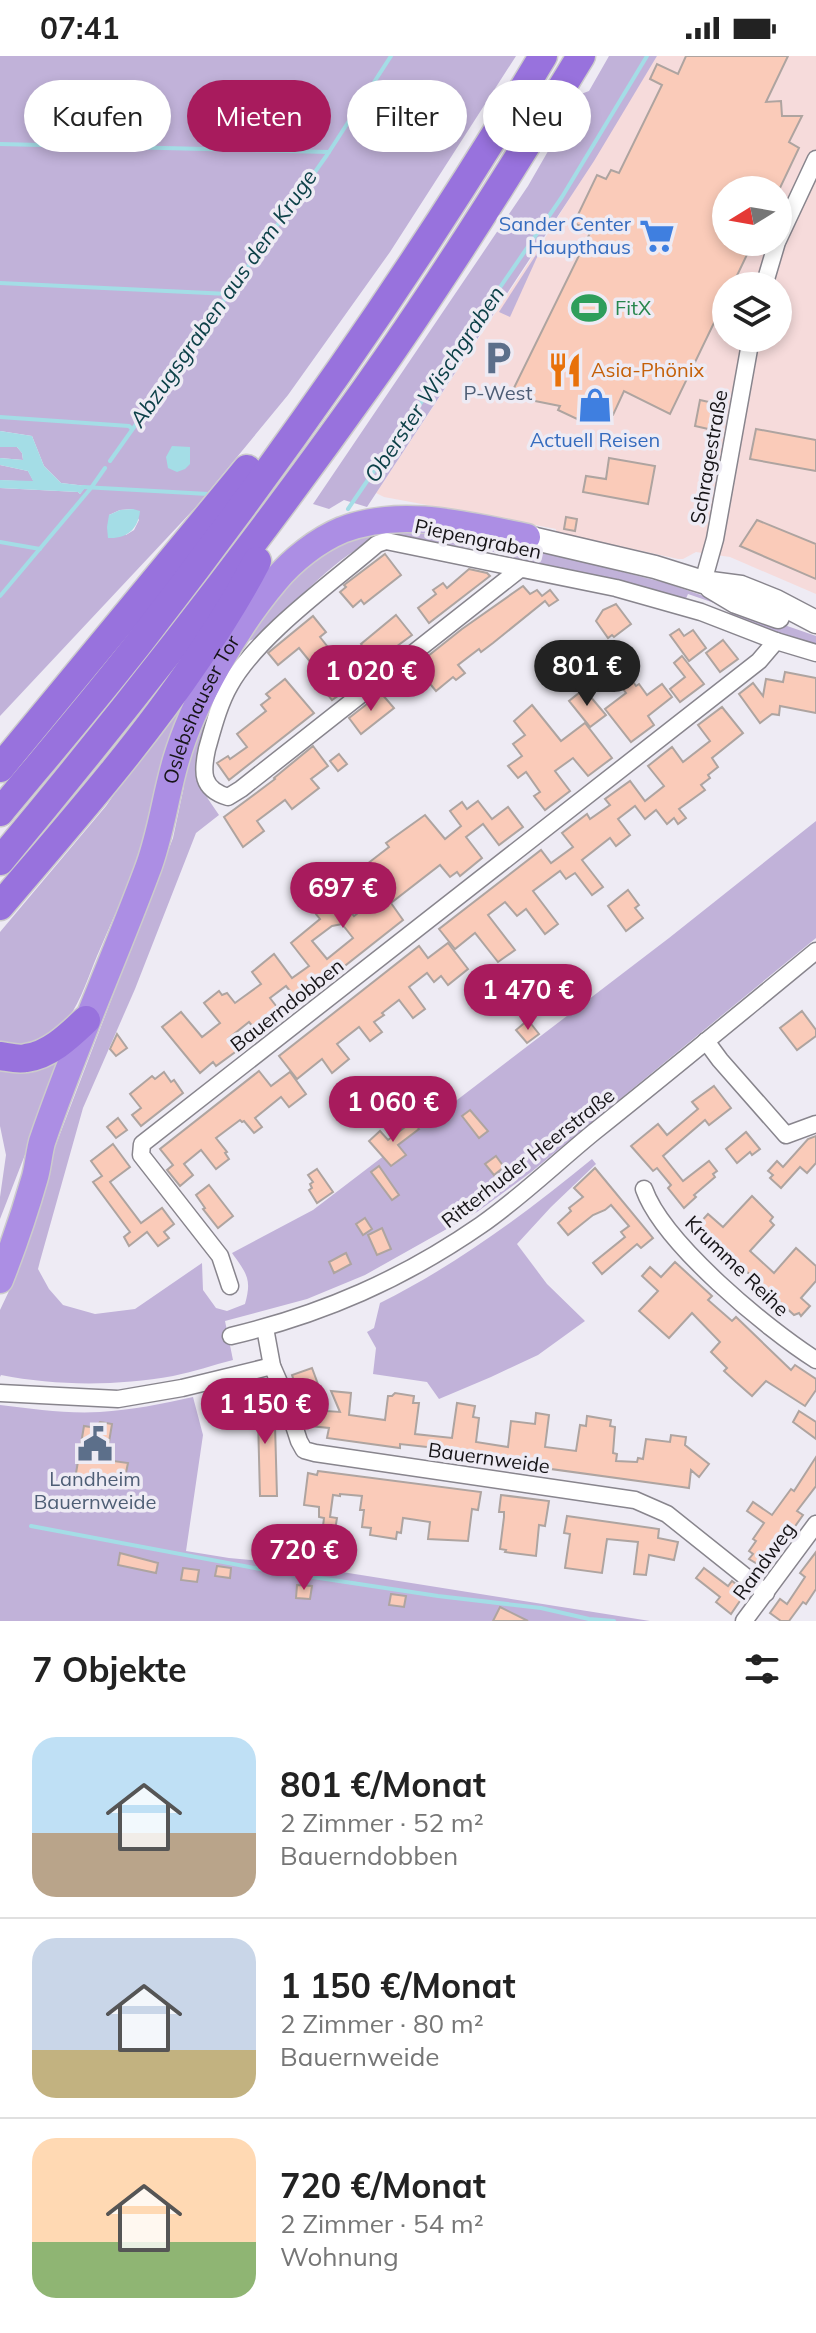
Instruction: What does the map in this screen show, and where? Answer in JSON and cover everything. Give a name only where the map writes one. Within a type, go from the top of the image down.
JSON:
[{"type":"highway","points":[[0,812],[145,636],[325,392],[378,316],[543,56]]},
{"type":"highway","points":[[0,861],[221,586],[368,386],[450,264],[581,56]]},
{"type":"highway","points":[[0,768],[254,461],[325,392]]},
{"type":"highway","points":[[0,906],[162,710],[246,582],[293,489]]},
{"type":"highway","name":"Oslebshauser Tor","points":[[0,1280],[35,1175],[41,1146],[86,1020],[156,848],[176,760],[190,721],[233,640],[276,580],[306,552],[341,531],[381,519],[415,518],[527,537]]},
{"type":"highway","points":[[0,752],[49,708]]},
{"type":"highway","points":[[0,1056],[24,1059],[42,1054],[86,1020]]},
{"type":"highway","points":[[0,1236],[27,1169],[41,1146]]},
{"type":"main road","name":"Oslebshauser Tor","points":[[527,537],[655,567],[703,582],[736,602],[771,615],[816,625]]},
{"type":"street","points":[[792,211],[816,159]]},
{"type":"street","name":"Schragestraße","points":[[703,582],[715,539],[748,352]]},
{"type":"street","name":"Piepengraben","points":[[520,569],[241,789],[228,797],[216,793],[206,781],[203,769],[213,727],[230,685],[267,639],[377,544],[386,541],[616,588],[701,612],[816,653]]},
{"type":"street","name":"Bauerndobben","points":[[230,1286],[220,1256],[141,1155],[142,1144],[759,661],[776,641]]},
{"type":"street","name":"Ritterhuder Heerstraße","points":[[231,1336],[329,1307],[371,1290],[410,1270],[482,1224],[816,951]]},
{"type":"street","points":[[706,1041],[786,1135],[816,1124]]},
{"type":"street","name":"Krumme Reihe","points":[[644,1189],[650,1205],[701,1265],[740,1302],[816,1360]]},
{"type":"street","name":"Bauernweide","points":[[265,1328],[272,1366],[304,1450],[635,1500],[667,1514],[766,1593]]},
{"type":"street","points":[[0,1393],[118,1399],[182,1388],[272,1366]]},
{"type":"street","name":"Randweg","points":[[744,1621],[816,1524]]},
{"type":"shaded area","points":[[0,56],[516,56],[501,80],[483,80],[483,107],[467,132],[467,80],[347,80],[347,152],[454,152],[390,252],[288,395],[195,508],[0,716],[0,488],[80,494],[86,486],[61,483],[44,466],[32,436],[0,431]],"holes":[[[133,509],[139,520],[134,530],[126,535],[109,515]]]},
{"type":"shaded area","points":[[609,56],[657,56],[594,161],[367,507],[344,500],[329,509],[313,504],[528,186],[548,152],[591,152],[591,88]]},
{"type":"shaded area","points":[[657,56],[816,56],[816,594],[730,557],[696,552],[678,559],[556,532],[556,529],[376,493],[545,238]]},
{"type":"shaded area","points":[[543,244],[510,317],[499,312]]},
{"type":"shaded area","points":[[0,447],[17,447],[23,460],[0,458]]},
{"type":"shaded area","points":[[0,465],[28,471],[34,482],[0,480]]},
{"type":"shaded area","points":[[392,529],[472,534],[666,583],[727,604],[726,607],[688,594],[685,601],[628,583],[531,563],[491,551],[434,543],[379,541],[369,543],[341,560],[258,638],[248,641],[208,708],[209,727],[196,775],[219,815],[196,833],[135,989],[83,1108],[40,1261],[38,1269],[63,1305],[95,1314],[135,1309],[202,1263],[203,1290],[216,1308],[227,1311],[245,1304],[247,1277],[232,1253],[313,1210],[669,938],[816,821],[816,938],[530,1173],[477,1212],[365,1275],[307,1299],[225,1321],[233,1360],[173,1376],[130,1382],[65,1383],[0,1377],[0,1310],[18,1272],[43,1195],[47,1168],[173,838],[184,786],[182,765],[198,721],[257,621],[302,567],[345,542]]},
{"type":"shaded area","points":[[706,605],[729,614],[738,609],[816,636],[816,648],[706,608]]},
{"type":"shaded area","points":[[221,640],[141,861],[78,1003],[54,1033],[41,1042],[17,1047],[0,1045],[0,932],[106,806]]},
{"type":"shaded area","points":[[70,1039],[0,1219],[6,1155],[0,1126],[0,1063]]},
{"type":"shaded area","points":[[592,1159],[596,1164],[517,1244],[547,1284],[585,1321],[538,1355],[439,1399],[427,1382],[373,1374],[376,1348],[367,1332],[374,1328],[380,1303],[437,1272],[490,1237]]},
{"type":"shaded area","points":[[193,1397],[203,1435],[186,1551],[292,1564],[650,1621],[0,1621],[0,1405],[63,1412],[100,1412]]},
{"type":"water","points":[[0,431],[32,436],[44,466],[61,483],[87,486],[80,494],[0,488],[0,480],[33,481],[28,471],[0,465],[0,458],[23,460],[17,447],[0,447]]},
{"type":"water","points":[[172,446],[190,447],[190,464],[177,472],[168,468],[166,457]]},
{"type":"water","points":[[133,509],[140,511],[134,528],[121,537],[108,538],[109,515]]},
{"type":"building","name":"Sander Center Haupthaus","points":[[686,56],[788,56],[766,102],[781,101],[782,116],[802,116],[789,142],[799,148],[786,176],[712,176],[712,256],[746,256],[739,272],[712,272],[712,327],[670,414],[624,391],[613,415],[582,410],[577,419],[558,410],[560,406],[510,396],[591,231],[574,223],[597,175],[606,179],[611,170],[619,173],[662,85],[650,79],[657,64],[678,74]]},
{"type":"building","points":[[700,400],[722,405],[717,431],[695,426]]},
{"type":"building","points":[[756,429],[816,440],[816,471],[750,459]]},
{"type":"building","points":[[609,458],[655,466],[648,504],[583,492],[586,476],[606,479]]},
{"type":"building","points":[[566,517],[577,519],[575,531],[564,529]]},
{"type":"building","points":[[757,520],[816,544],[816,579],[740,546]]},
{"type":"building","points":[[385,554],[401,575],[364,604],[361,600],[353,607],[340,592],[346,587],[344,585]]},
{"type":"building","points":[[469,569],[490,576],[429,623],[418,608],[436,594],[433,590],[443,583],[447,588]]},
{"type":"building","points":[[523,586],[530,594],[537,590],[542,596],[550,590],[558,600],[549,606],[545,601],[481,652],[479,649],[458,665],[465,673],[456,680],[453,677],[436,691],[426,679],[419,685],[408,672],[462,629]]},
{"type":"building","points":[[616,604],[631,624],[608,638],[596,621],[603,610]]},
{"type":"building","points":[[396,615],[412,635],[332,700],[316,679],[321,675],[299,648],[278,665],[268,653],[313,616],[326,632],[320,637],[342,665],[364,648],[361,644]]},
{"type":"building","points":[[679,629],[684,636],[693,630],[706,648],[689,661],[670,635]]},
{"type":"building","points":[[723,640],[738,659],[720,672],[706,653]]},
{"type":"building","points":[[682,656],[704,684],[680,702],[670,689],[685,677],[674,663]]},
{"type":"building","points":[[623,668],[647,695],[662,684],[672,697],[648,716],[654,725],[631,742],[605,709],[626,693],[613,676]]},
{"type":"building","points":[[785,672],[816,678],[816,713],[780,706],[779,715],[772,714],[760,723],[739,694],[753,683],[763,696],[766,679],[783,682]]},
{"type":"building","points":[[285,679],[314,713],[229,780],[217,763],[228,756],[230,759],[247,747],[237,734],[266,711],[261,705],[270,698],[266,694]]},
{"type":"building","points":[[584,689],[606,715],[590,727],[569,701]]},
{"type":"building","points":[[381,693],[394,708],[361,734],[349,718]]},
{"type":"building","points":[[532,705],[561,741],[585,723],[612,758],[588,776],[573,758],[555,771],[570,791],[545,810],[534,796],[540,792],[526,772],[518,778],[508,766],[522,756],[513,744],[525,735],[514,721]]},
{"type":"building","points":[[722,707],[743,733],[712,758],[718,767],[701,785],[705,790],[679,809],[686,818],[678,824],[674,818],[667,824],[656,810],[645,819],[635,806],[618,819],[630,835],[616,846],[610,838],[582,860],[603,887],[592,895],[575,873],[566,879],[560,871],[533,891],[558,924],[545,934],[526,909],[517,916],[505,902],[488,915],[515,950],[498,962],[475,933],[455,949],[439,929],[541,850],[551,863],[573,847],[562,833],[587,814],[590,819],[610,805],[605,799],[630,781],[645,801],[664,786],[648,766],[672,747],[683,762],[710,741],[698,725]]},
{"type":"building","points":[[313,746],[328,766],[311,779],[319,788],[292,809],[285,800],[257,821],[264,831],[243,847],[224,817]]},
{"type":"building","points":[[339,754],[347,764],[338,771],[330,761]]},
{"type":"building","points":[[478,801],[492,819],[508,807],[523,827],[499,845],[483,824],[466,837],[482,858],[460,876],[457,872],[450,877],[440,865],[391,903],[403,920],[299,1002],[286,986],[270,998],[283,1015],[259,1034],[249,1022],[229,1038],[238,1050],[216,1066],[213,1062],[200,1073],[162,1027],[181,1012],[202,1037],[220,1023],[204,1003],[219,991],[222,995],[227,993],[235,1003],[261,984],[252,972],[274,954],[292,978],[309,966],[291,943],[320,919],[317,912],[338,896],[354,916],[382,894],[363,870],[389,847],[386,843],[425,815],[445,839],[461,826],[450,811],[462,802],[467,809]],"holes":[[[342,924],[353,938],[327,959],[312,941],[332,926]]]},
{"type":"building","points":[[628,890],[639,905],[635,908],[643,918],[626,931],[608,906]]},
{"type":"building","points":[[448,943],[468,969],[448,985],[441,976],[434,982],[427,973],[409,987],[425,1009],[413,1018],[399,1000],[374,1022],[382,1032],[370,1041],[359,1027],[337,1044],[349,1059],[332,1073],[322,1059],[297,1079],[279,1056],[419,946],[428,958]]},
{"type":"building","points":[[490,973],[510,998],[499,1007],[479,982]]},
{"type":"building","points":[[802,1011],[816,1030],[816,1036],[797,1050],[780,1028]]},
{"type":"building","points":[[528,1020],[539,1034],[527,1043],[516,1030]]},
{"type":"building","points":[[117,1034],[127,1048],[116,1056],[110,1049]]},
{"type":"building","points":[[259,1071],[271,1086],[290,1072],[306,1094],[289,1107],[281,1097],[255,1118],[262,1127],[254,1133],[240,1120],[216,1138],[229,1159],[216,1169],[201,1150],[184,1164],[193,1175],[180,1186],[167,1170],[173,1165],[160,1149]]},
{"type":"building","points":[[164,1072],[183,1093],[141,1126],[132,1115],[141,1108],[130,1094],[152,1076],[155,1079]]},
{"type":"building","points":[[714,1086],[731,1108],[709,1125],[705,1120],[663,1156],[683,1181],[709,1161],[717,1171],[713,1174],[715,1177],[684,1208],[657,1168],[653,1171],[631,1146],[658,1124],[667,1135],[698,1109],[692,1102]]},
{"type":"building","points":[[470,1110],[488,1131],[479,1138],[462,1116]]},
{"type":"building","points":[[118,1118],[127,1130],[116,1138],[107,1127]]},
{"type":"building","points":[[413,1121],[419,1129],[398,1145],[406,1155],[391,1166],[369,1141],[380,1131],[388,1140]]},
{"type":"building","points":[[746,1132],[760,1149],[752,1155],[750,1152],[737,1163],[726,1149]]},
{"type":"building","points":[[816,1136],[816,1163],[807,1173],[800,1167],[781,1188],[770,1178],[773,1175],[768,1171],[777,1161],[783,1167],[808,1139]]},
{"type":"building","points":[[113,1144],[130,1167],[110,1182],[141,1223],[162,1208],[174,1224],[164,1232],[169,1238],[158,1246],[147,1232],[129,1246],[124,1237],[130,1232],[93,1182],[102,1176],[91,1161]]},
{"type":"building","points":[[496,1156],[504,1167],[494,1175],[485,1164]]},
{"type":"building","points":[[379,1166],[399,1195],[392,1200],[371,1172]]},
{"type":"building","points":[[595,1168],[653,1238],[641,1248],[637,1244],[602,1274],[593,1263],[625,1237],[621,1232],[629,1226],[611,1205],[568,1235],[558,1223],[571,1211],[569,1208],[583,1197],[574,1188]]},
{"type":"building","points":[[317,1169],[333,1192],[317,1203],[309,1190],[313,1182],[308,1175]]},
{"type":"building","points":[[209,1185],[233,1216],[218,1228],[196,1195]]},
{"type":"building","points":[[752,1196],[773,1217],[770,1221],[774,1225],[750,1251],[774,1273],[796,1248],[816,1266],[816,1281],[801,1298],[810,1306],[801,1316],[799,1313],[794,1315],[697,1226],[708,1214],[723,1227]]},
{"type":"building","points":[[365,1218],[372,1229],[363,1235],[356,1224]]},
{"type":"building","points":[[382,1228],[391,1249],[377,1255],[368,1235]]},
{"type":"building","points":[[346,1253],[351,1264],[334,1273],[329,1262]]},
{"type":"building","points":[[675,1262],[712,1296],[708,1300],[732,1321],[736,1317],[791,1370],[795,1365],[816,1379],[816,1390],[805,1406],[766,1381],[752,1396],[724,1371],[727,1368],[711,1352],[720,1342],[692,1313],[669,1338],[639,1311],[658,1291],[642,1276],[650,1267],[661,1277]]},
{"type":"building","points":[[312,1368],[319,1387],[299,1395],[292,1375]]},
{"type":"building","points":[[240,1386],[243,1401],[227,1405],[223,1390]]},
{"type":"building","points":[[331,1391],[351,1393],[349,1415],[385,1420],[388,1396],[395,1393],[414,1396],[413,1403],[419,1403],[415,1434],[452,1438],[457,1403],[475,1406],[473,1417],[479,1418],[476,1442],[508,1447],[511,1421],[535,1424],[536,1413],[549,1415],[545,1447],[576,1451],[580,1425],[586,1426],[587,1416],[611,1420],[610,1426],[615,1427],[613,1453],[617,1454],[616,1461],[637,1462],[638,1458],[643,1459],[646,1439],[670,1442],[671,1435],[686,1437],[685,1445],[709,1464],[699,1477],[691,1470],[689,1488],[456,1456],[445,1454],[445,1449],[400,1444],[400,1448],[327,1438],[329,1428],[310,1426],[311,1410],[340,1412]]},
{"type":"building","points":[[265,1397],[275,1425],[277,1496],[260,1496],[258,1419],[251,1422],[244,1404]]},
{"type":"building","points":[[799,1411],[816,1422],[816,1439],[793,1422]]},
{"type":"building","name":"Landheim Bauernweide","points":[[100,1422],[112,1424],[106,1460],[128,1463],[123,1487],[75,1479],[84,1426],[96,1428]]},
{"type":"building","points":[[816,1457],[816,1486],[797,1511],[803,1515],[775,1555],[771,1551],[759,1565],[749,1559],[753,1554],[749,1551],[764,1523],[747,1511],[753,1502],[772,1515],[791,1489],[794,1491]]},
{"type":"building","points":[[318,1471],[481,1492],[478,1510],[472,1509],[468,1541],[428,1539],[430,1522],[403,1518],[401,1533],[397,1532],[396,1539],[370,1535],[371,1528],[362,1527],[362,1496],[340,1494],[333,1495],[330,1517],[337,1518],[335,1530],[325,1529],[324,1518],[319,1517],[319,1507],[304,1505],[308,1473],[317,1475]]},
{"type":"building","points":[[501,1495],[549,1501],[545,1526],[539,1525],[536,1556],[500,1549],[504,1517],[504,1512],[499,1512]]},
{"type":"building","points":[[567,1516],[659,1529],[658,1538],[678,1542],[674,1560],[649,1555],[646,1575],[634,1574],[638,1542],[607,1539],[602,1573],[565,1568],[570,1534],[564,1533]]},
{"type":"building","points":[[816,1552],[816,1589],[789,1621],[781,1621],[770,1613],[780,1599],[787,1604],[805,1577],[800,1573]]},
{"type":"building","points":[[120,1553],[158,1563],[156,1573],[118,1565]]},
{"type":"building","points":[[217,1566],[231,1568],[230,1578],[215,1576]]},
{"type":"building","points":[[183,1568],[199,1570],[197,1582],[181,1580]]},
{"type":"building","points":[[704,1568],[728,1586],[732,1581],[746,1592],[731,1614],[716,1602],[720,1597],[696,1578]]},
{"type":"building","points":[[297,1585],[312,1586],[310,1599],[296,1598]]},
{"type":"building","points":[[391,1594],[406,1596],[404,1607],[389,1605]]},
{"type":"building","points":[[500,1607],[528,1621],[493,1621]]},
{"type":"waterway","name":"Abzugsgraben aus dem Kruge","points":[[110,461],[327,155],[391,56]]},
{"type":"waterway","name":"Oberster Wischgraben","points":[[348,509],[562,197],[647,56]]},
{"type":"waterway","points":[[0,144],[187,149]]},
{"type":"waterway","points":[[0,283],[229,294]]},
{"type":"waterway","points":[[0,417],[129,426],[132,429]]},
{"type":"waterway","points":[[0,596],[105,468]]},
{"type":"waterway","points":[[83,487],[208,494]]},
{"type":"waterway","points":[[0,542],[40,549]]},
{"type":"waterway","points":[[31,1526],[260,1569],[614,1621]]},
{"type":"place","name":"Sander Center Haupthaus","points":[[657,236]]},
{"type":"place","name":"FitX","points":[[589,308]]},
{"type":"place","name":"P-West","points":[[498,358]]},
{"type":"place","name":"Asia-Phönix","points":[[565,370]]},
{"type":"place","name":"Actuell Reisen","points":[[595,405]]},
{"type":"place","name":"Landheim Bauernweide","points":[[95,1444]]}]
